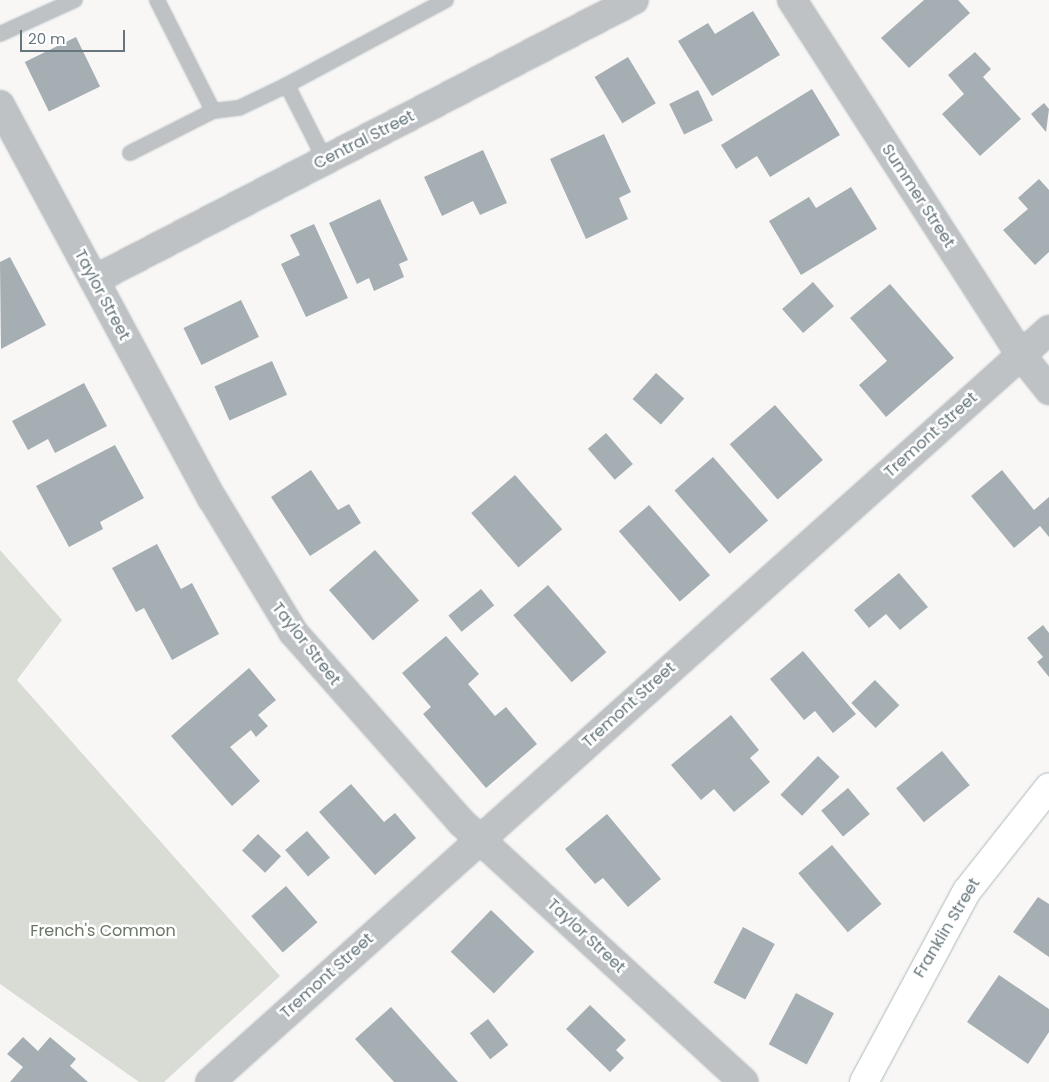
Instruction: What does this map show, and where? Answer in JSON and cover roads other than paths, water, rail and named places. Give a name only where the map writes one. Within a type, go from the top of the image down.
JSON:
[{"type":"main road","name":"Franklin Street","points":[[864,1082],[967,891],[1049,787]]},
{"type":"street","name":"Central Street","points":[[94,280],[634,0]]},
{"type":"street","name":"Summer Street","points":[[792,0],[1021,355],[1049,390]]},
{"type":"street","name":"Taylor Street","points":[[0,105],[94,280],[277,609],[317,661],[479,838],[744,1082]]},
{"type":"street","name":"Tremont Street","points":[[210,1082],[479,838],[1049,330]]},
{"type":"lane","points":[[0,34],[75,0]]},
{"type":"lane","points":[[156,0],[214,111]]},
{"type":"lane","points":[[130,153],[214,111],[240,108],[446,0]]},
{"type":"lane","points":[[287,85],[325,160]]},
{"type":"park label","name":"French's Common","points":[[103,931]]}]
